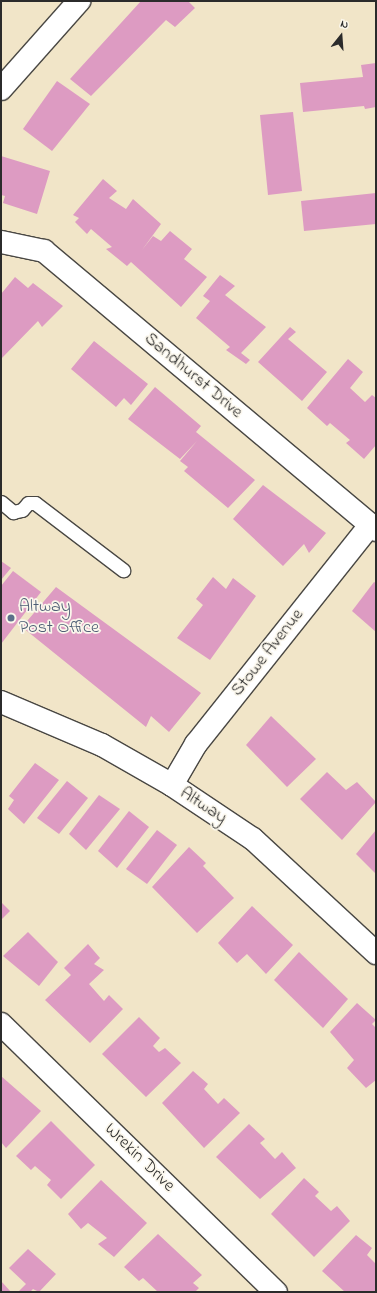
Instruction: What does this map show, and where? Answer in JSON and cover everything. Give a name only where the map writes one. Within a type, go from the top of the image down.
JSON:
[{"type":"street","points":[[1,89],[79,1]]},
{"type":"street","name":"Sandhurst Drive","points":[[1,242],[44,251],[373,527]]},
{"type":"street","name":"Stowe Avenue","points":[[172,786],[196,744],[373,527]]},
{"type":"street","name":"Altway","points":[[1,702],[102,745],[172,786],[253,839],[376,953]]},
{"type":"street","name":"Wrekin Drive","points":[[1,1024],[276,1292]]},
{"type":"lane","points":[[1,502],[13,512],[22,510],[28,504],[35,503],[123,570]]},
{"type":"building","points":[[141,1],[188,1],[195,8],[175,27],[166,20],[91,96],[70,79]]},
{"type":"building","points":[[376,63],[376,107],[365,109],[364,106],[303,112],[300,83],[363,77],[361,65]]},
{"type":"building","points":[[57,81],[90,104],[52,151],[23,129]]},
{"type":"building","points":[[293,112],[302,191],[268,195],[260,115]]},
{"type":"building","points":[[1,156],[50,171],[37,214],[3,203],[5,196],[1,195]]},
{"type":"building","points":[[103,179],[117,191],[109,198],[126,209],[133,199],[161,224],[142,250],[153,236],[161,241],[170,231],[192,249],[184,259],[207,277],[181,307],[131,262],[127,266],[106,249],[112,247],[91,229],[87,234],[75,222],[79,218],[73,215]]},
{"type":"building","points":[[376,193],[376,224],[304,231],[301,201]]},
{"type":"building","points":[[220,275],[235,286],[225,295],[266,327],[241,353],[250,360],[246,364],[226,350],[230,347],[196,318],[210,301],[203,296]]},
{"type":"building","points":[[15,277],[28,288],[33,283],[63,306],[42,327],[38,321],[1,359],[1,294]]},
{"type":"building","points":[[290,327],[296,332],[288,339],[327,372],[302,401],[258,362]]},
{"type":"building","points":[[94,341],[148,384],[131,405],[124,398],[116,407],[71,369]]},
{"type":"building","points":[[348,359],[363,372],[350,388],[365,402],[372,395],[376,398],[376,445],[364,459],[346,443],[350,440],[330,423],[327,426],[307,408]]},
{"type":"building","points":[[155,387],[201,426],[196,432],[255,480],[228,508],[184,471],[188,467],[180,461],[197,441],[180,459],[128,419]]},
{"type":"building","points":[[263,485],[326,533],[309,553],[304,544],[283,566],[233,519]]},
{"type":"building","points":[[1,561],[11,568],[1,580]]},
{"type":"building","name":"Altway Post Office","points":[[13,571],[41,592],[1,644],[1,586]]},
{"type":"building","points":[[213,577],[226,589],[233,578],[256,596],[210,660],[177,638],[203,605],[196,599]]},
{"type":"building","points":[[374,582],[376,583],[376,632],[352,611]]},
{"type":"building","points":[[56,587],[201,693],[169,732],[151,716],[146,727],[22,627]]},
{"type":"building","points":[[271,716],[316,759],[287,787],[246,745]]},
{"type":"building","points":[[35,763],[59,780],[24,824],[8,809],[14,800],[9,796]]},
{"type":"building","points":[[327,772],[346,790],[357,782],[376,802],[342,840],[300,799]]},
{"type":"building","points":[[67,781],[88,798],[59,834],[37,818]]},
{"type":"building","points":[[99,795],[120,809],[86,850],[69,834]]},
{"type":"building","points":[[129,811],[149,827],[117,868],[98,851]]},
{"type":"building","points":[[157,830],[177,845],[147,884],[126,869]]},
{"type":"building","points":[[376,830],[376,874],[356,854]]},
{"type":"building","points":[[189,847],[206,863],[203,866],[234,898],[197,933],[152,887]]},
{"type":"building","points":[[1,902],[10,911],[1,920]]},
{"type":"building","points":[[252,906],[293,945],[266,974],[247,954],[237,963],[218,943]]},
{"type":"building","points":[[28,932],[58,962],[39,986],[3,956]]},
{"type":"building","points":[[88,944],[100,958],[94,964],[104,970],[89,984],[104,1001],[109,995],[123,1009],[90,1043],[45,1000],[71,975],[64,968]]},
{"type":"building","points":[[299,952],[348,999],[323,1028],[274,980]]},
{"type":"building","points":[[357,1003],[376,1020],[372,1024],[376,1028],[376,1080],[366,1088],[347,1068],[354,1060],[330,1032]]},
{"type":"building","points":[[139,1017],[160,1038],[153,1046],[159,1052],[165,1048],[181,1063],[146,1097],[102,1054]]},
{"type":"building","points":[[193,1071],[208,1084],[204,1089],[218,1104],[224,1098],[240,1113],[204,1148],[162,1103]]},
{"type":"building","points":[[1,1076],[41,1111],[6,1148],[1,1142]]},
{"type":"building","points":[[51,1121],[95,1165],[61,1199],[47,1185],[51,1180],[35,1166],[31,1170],[16,1156]]},
{"type":"building","points":[[249,1124],[265,1139],[260,1143],[275,1159],[282,1152],[296,1168],[260,1199],[216,1157]]},
{"type":"building","points":[[304,1178],[319,1192],[315,1196],[331,1211],[337,1206],[350,1221],[314,1257],[271,1214]]},
{"type":"building","points":[[101,1180],[147,1223],[114,1257],[98,1244],[107,1238],[88,1223],[81,1229],[68,1214]]},
{"type":"building","points":[[158,1234],[202,1275],[193,1283],[199,1288],[195,1292],[158,1292],[143,1278],[139,1281],[124,1267]]},
{"type":"building","points":[[356,1235],[372,1248],[367,1255],[376,1264],[376,1292],[345,1292],[322,1271]]},
{"type":"building","points":[[28,1249],[56,1274],[39,1292],[33,1289],[30,1292],[18,1292],[26,1284],[9,1268]]},
{"type":"building","points":[[1,1281],[11,1292],[1,1292]]},
{"type":"place","name":"Altway Post Office","points":[[11,618]]}]
